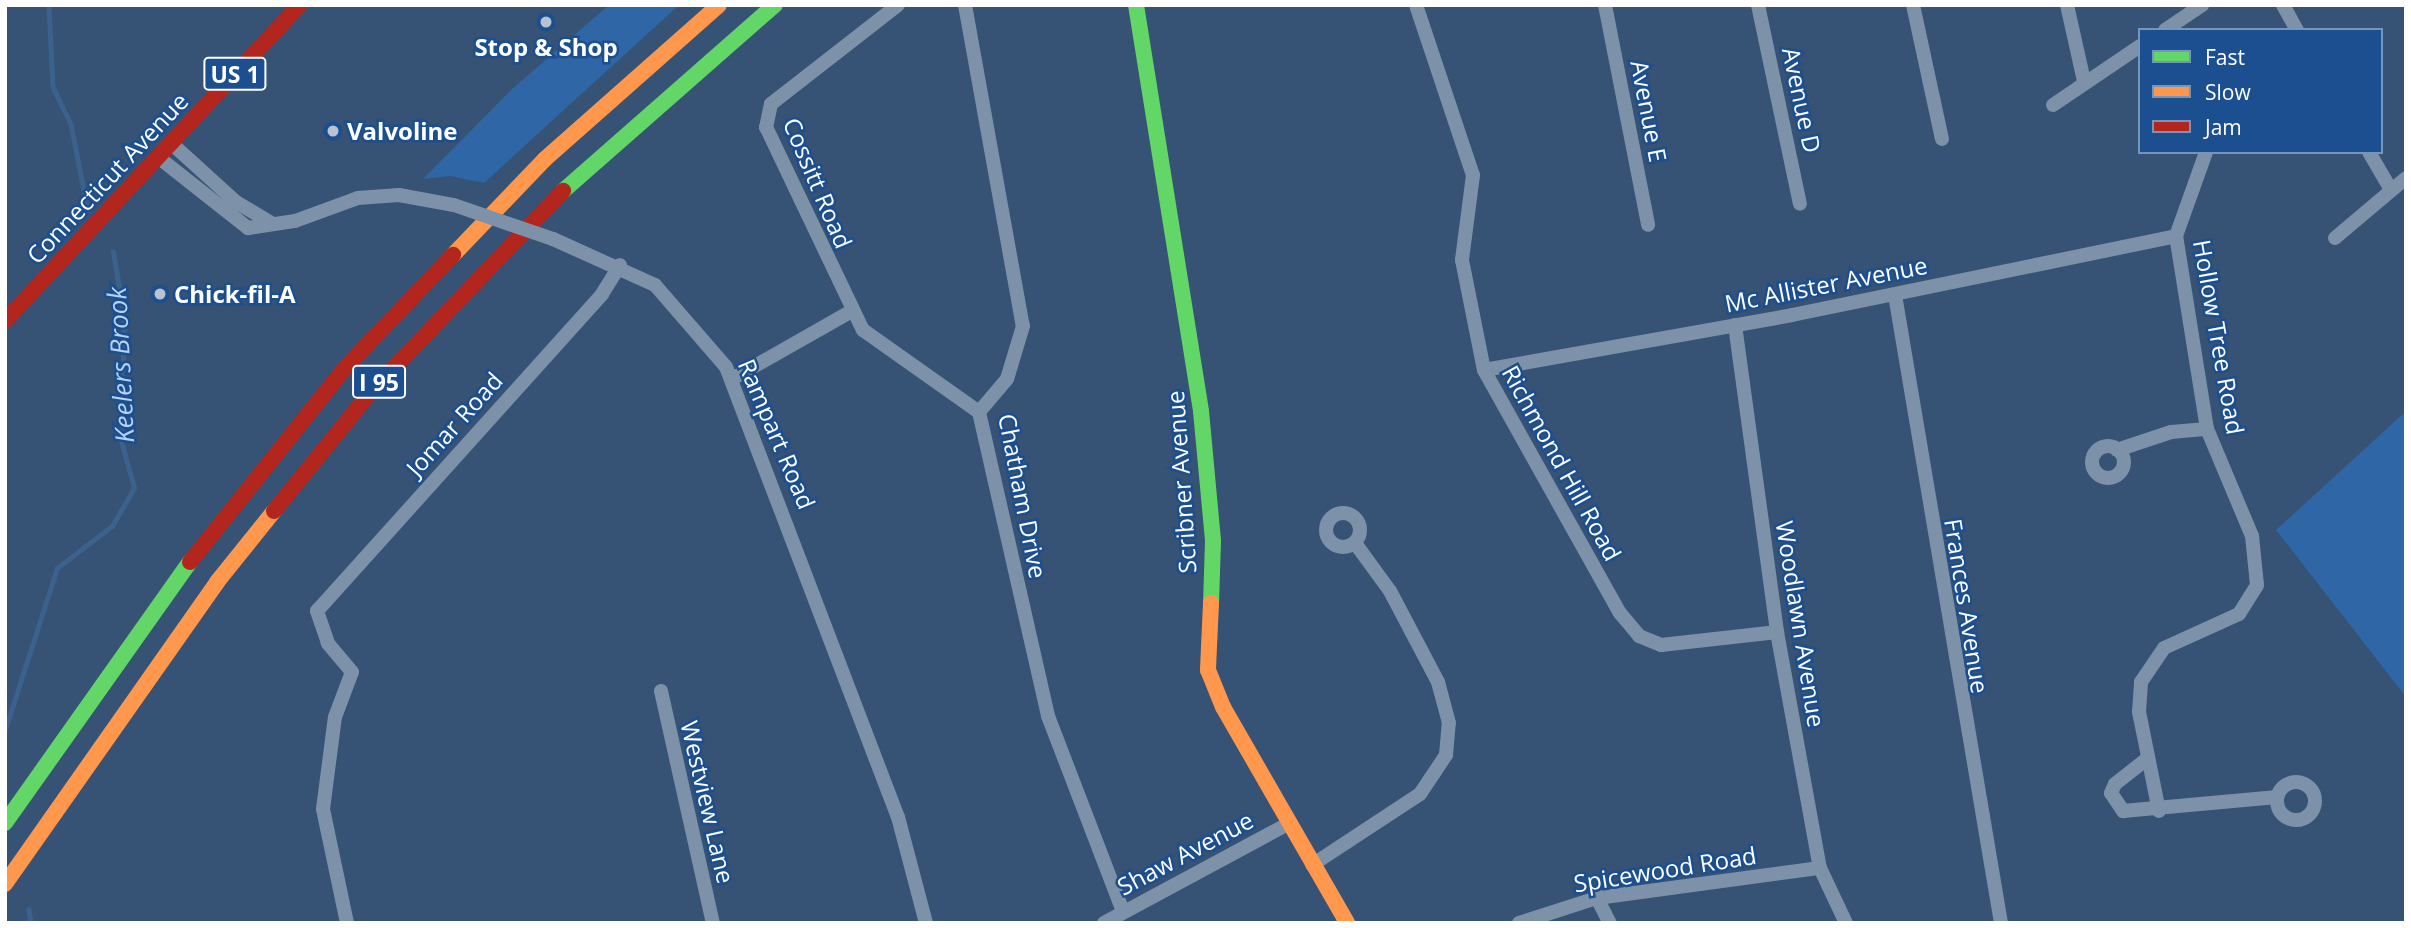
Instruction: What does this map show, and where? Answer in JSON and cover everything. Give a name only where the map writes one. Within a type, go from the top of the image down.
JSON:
[{"type":"main road","name":"Connecticut Avenue","points":[[5,321],[300,5]]},
{"type":"main road","name":"I 95","points":[[5,823],[201,547],[344,369],[545,159],[719,5]]},
{"type":"main road","name":"I 95","points":[[5,884],[217,582],[369,394],[550,202],[775,5]]},
{"type":"main road","name":"Scribner Avenue","points":[[1136,5],[1200,411],[1213,541],[1206,659],[1223,707],[1347,923]]},
{"type":"street","name":"Cossitt Road","points":[[898,5],[765,114],[771,141],[850,312],[892,353],[979,412]]},
{"type":"street","name":"Chatham Drive","points":[[965,5],[1023,326],[1007,379],[979,412],[1048,716],[1123,911]]},
{"type":"street","name":"Richmond Hill Road","points":[[1416,5],[1473,175],[1462,260],[1484,370],[1620,613],[1639,635],[1661,645],[1689,644],[1777,632]]},
{"type":"street","name":"Avenue E","points":[[1605,5],[1648,225]]},
{"type":"street","name":"Avenue D","points":[[1758,5],[1800,204]]},
{"type":"street","points":[[1913,5],[1942,139]]},
{"type":"street","points":[[2067,5],[2084,81]]},
{"type":"street","points":[[2187,23],[2202,5]]},
{"type":"street","points":[[2283,5],[2296,28]]},
{"type":"street","points":[[2053,105],[2084,81],[2138,47]]},
{"type":"street","points":[[171,143],[236,202],[272,224]]},
{"type":"street","name":"Hollow Tree Road","points":[[2159,811],[2139,712],[2150,666],[2164,648],[2239,614],[2257,585],[2252,536],[2207,429],[2176,236],[2205,154]]},
{"type":"street","points":[[2369,154],[2390,190]]},
{"type":"street","name":"Rampart Road","points":[[158,158],[233,221],[261,229],[358,198],[408,195],[454,205],[620,265],[687,316],[732,379],[898,817],[926,923]]},
{"type":"street","points":[[2335,238],[2406,178]]},
{"type":"street","name":"Mc Allister Avenue","points":[[1484,370],[1895,295],[2176,236]]},
{"type":"street","name":"Jomar Road","points":[[347,923],[323,809],[335,717],[352,672],[328,643],[317,611],[602,294],[620,265]]},
{"type":"street","name":"Frances Avenue","points":[[1895,295],[2001,923]]},
{"type":"street","points":[[732,379],[850,312]]},
{"type":"street","name":"Woodlawn Avenue","points":[[1735,325],[1777,632],[1820,868],[1846,923]]},
{"type":"street","points":[[2117,450],[2171,432],[2207,429]]},
{"type":"street","points":[[1312,865],[1420,794],[1446,755],[1449,723],[1437,682],[1390,591],[1355,543]]},
{"type":"street","name":"Westview Lane","points":[[661,691],[713,923]]},
{"type":"street","points":[[2148,758],[2110,793],[2123,811],[2159,811],[2277,797]]},
{"type":"street","name":"Shaw Avenue","points":[[1104,923],[1288,824]]},
{"type":"street","name":"Spicewood Road","points":[[1519,923],[1597,898],[1820,868]]},
{"type":"street","points":[[1597,898],[1610,923]]},
{"type":"shaded area","points":[[609,5],[679,5],[484,183],[450,176],[423,179],[512,89]]},
{"type":"shaded area","points":[[2406,411],[2406,697],[2276,530]]},
{"type":"waterway","name":"Keelers Brook","points":[[49,5],[53,87],[71,124],[88,210]]},
{"type":"waterway","name":"Keelers Brook","points":[[5,730],[57,568],[112,526],[134,488],[121,441],[124,317],[113,252]]},
{"type":"waterway","name":"Keelers Brook","points":[[29,909],[31,923]]},
{"type":"traffic: fast","points":[[563,191],[775,5]]},
{"type":"traffic: fast","points":[[1136,5],[1201,411],[1213,541],[1211,603]]},
{"type":"traffic: fast","points":[[5,823],[190,562]]},
{"type":"traffic: slow","points":[[453,255],[545,159],[719,5]]},
{"type":"traffic: slow","points":[[5,884],[217,582],[274,511]]},
{"type":"traffic: slow","points":[[1211,603],[1208,670],[1223,707],[1347,923]]},
{"type":"traffic: jam","points":[[5,321],[300,5]]},
{"type":"traffic: jam","points":[[274,511],[369,394],[563,191]]},
{"type":"traffic: jam","points":[[190,562],[344,369],[453,255]]},
{"type":"place","name":"Stop & Shop","points":[[546,22]]},
{"type":"place","name":"Valvoline","points":[[333,131]]},
{"type":"place","name":"Chick-fil-A","points":[[160,294]]}]
